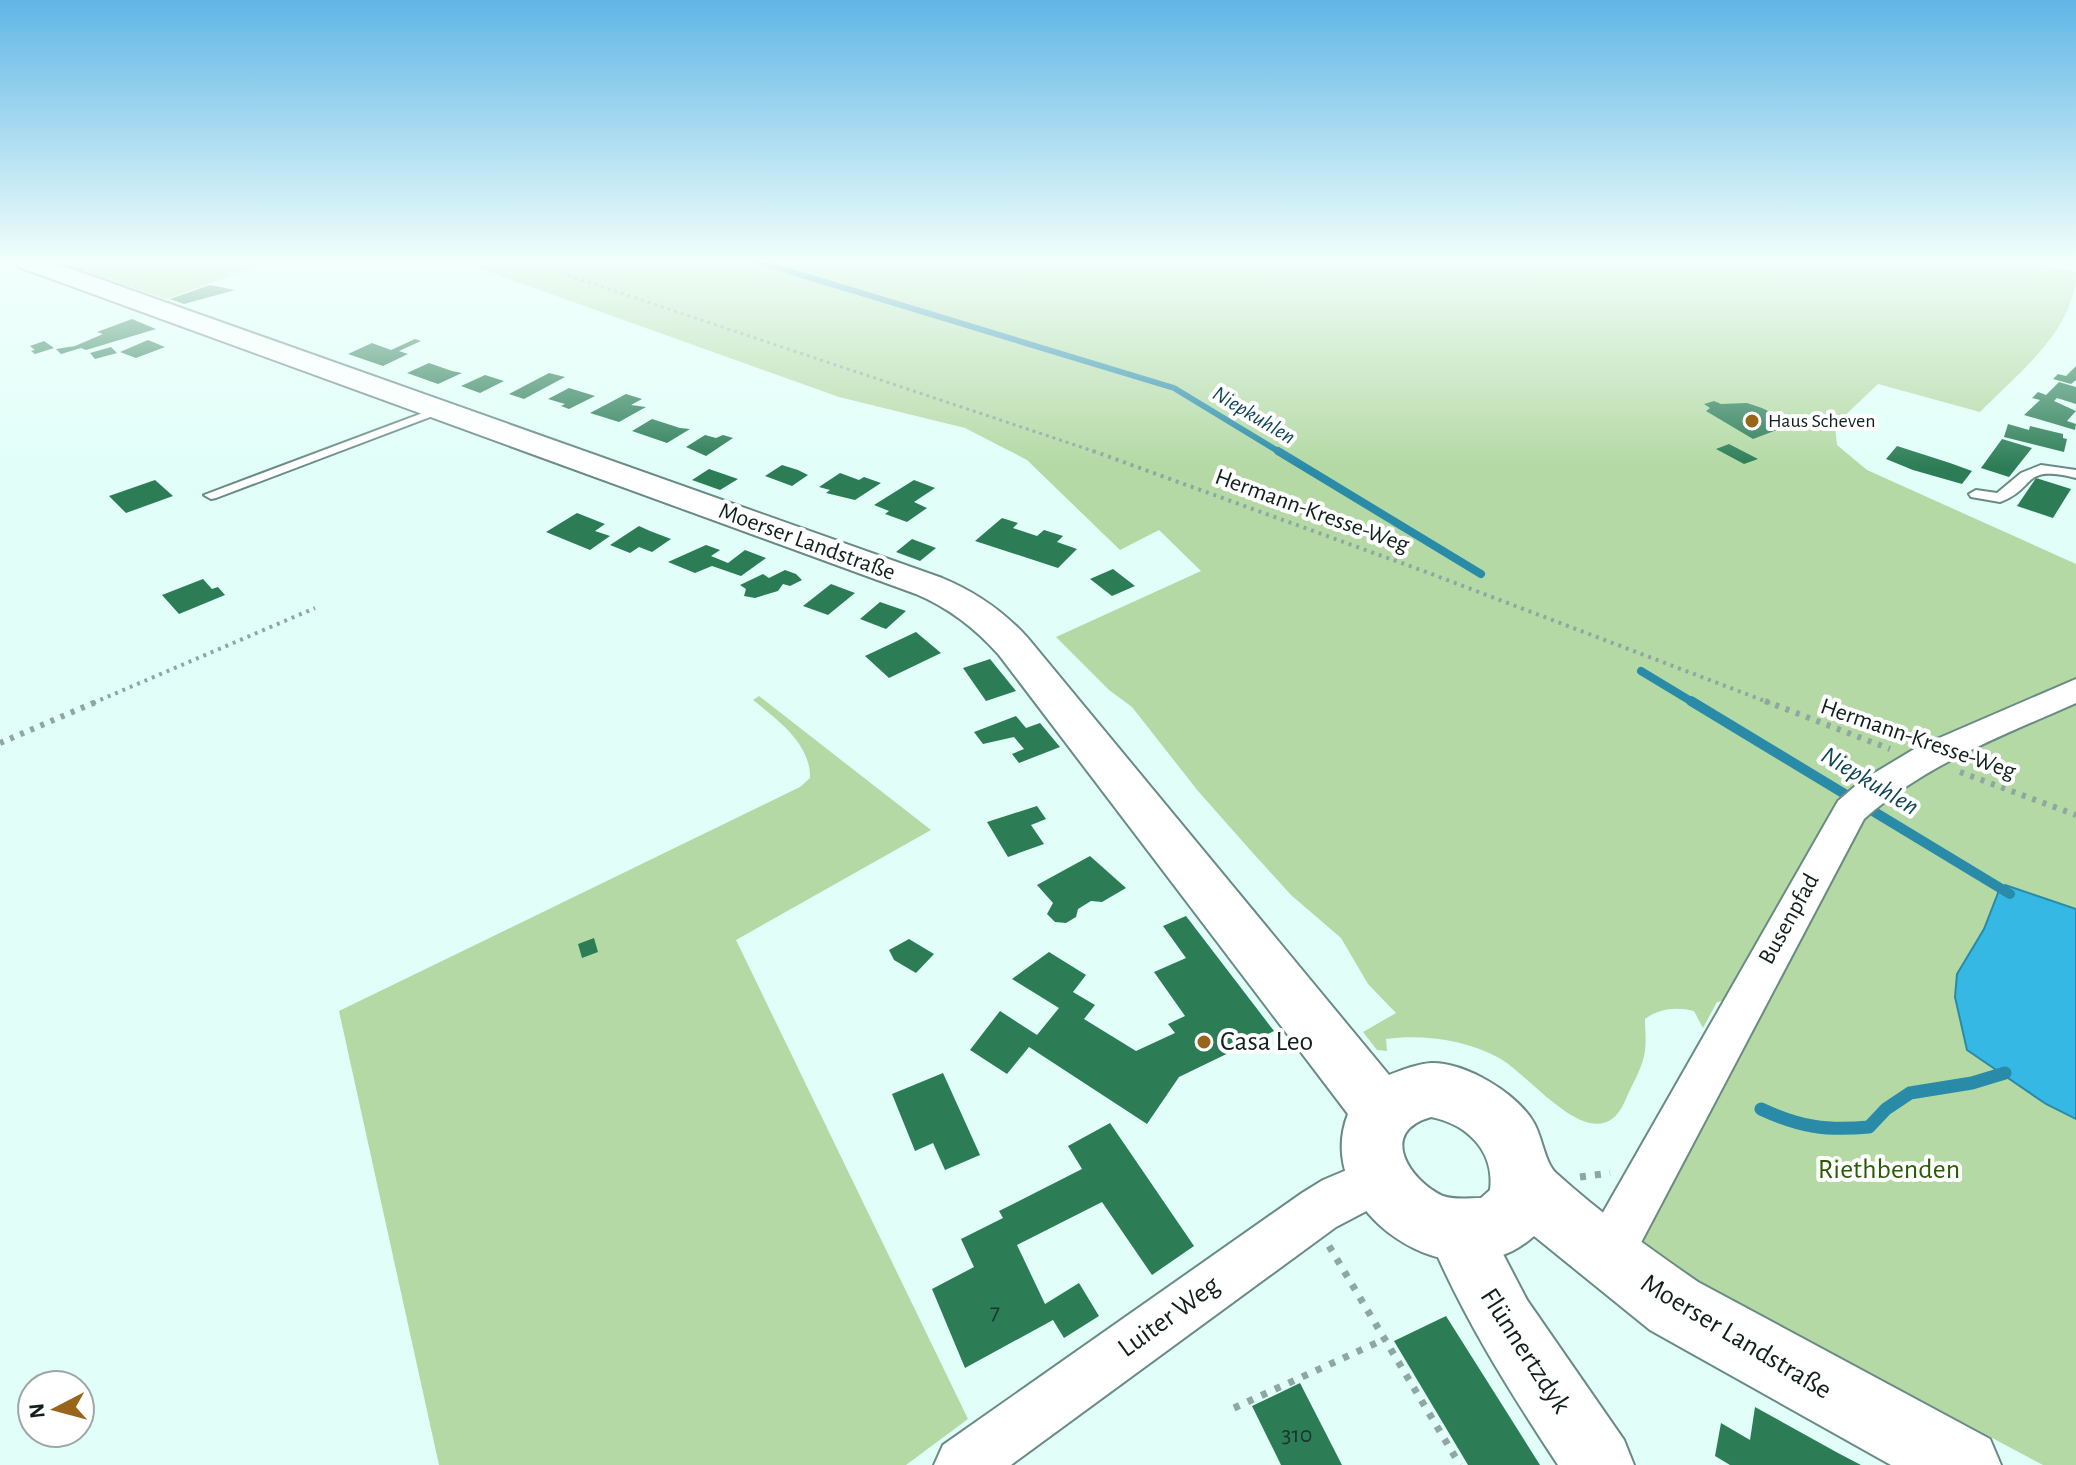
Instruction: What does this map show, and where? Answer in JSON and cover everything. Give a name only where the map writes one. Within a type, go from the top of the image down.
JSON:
[{"type":"main road","name":"Moerser Landstraße","points":[[217,330],[961,599],[986,616],[1381,1110]]},
{"type":"main road","points":[[1431,1090],[1473,1102],[1507,1132],[1518,1151],[1524,1179],[1517,1206],[1503,1221],[1482,1230],[1458,1232],[1435,1226],[1413,1215],[1394,1199],[1380,1179],[1372,1160],[1370,1141],[1373,1124],[1381,1110],[1394,1098],[1411,1091],[1431,1090]]},
{"type":"main road","name":"Moerser Landstraße","points":[[1524,1179],[1631,1275],[1699,1320],[1964,1465]]},
{"type":"street","name":"Busenpfad","points":[[1607,1255],[1768,957],[1858,804],[1924,759],[2076,690]]},
{"type":"street","name":"Luiter Weg","points":[[963,1465],[1311,1215],[1340,1197],[1380,1179]]},
{"type":"street","name":"Flünnertzdyk","points":[[1458,1232],[1494,1308],[1599,1465]]},
{"type":"lane","points":[[211,495],[440,411]]},
{"type":"lane","points":[[1976,494],[2000,498],[2037,468],[2053,467],[2076,474]]},
{"type":"path","name":"Hermann-Kresse-Weg","points":[[732,330],[1105,455],[1429,573],[1866,742],[1924,759],[2076,815]]},
{"type":"path","points":[[0,743],[315,608]]},
{"type":"path","points":[[1524,1179],[1573,1178],[1656,1167]]},
{"type":"path","points":[[1311,1215],[1460,1465]]},
{"type":"path","points":[[1234,1408],[1385,1339]]},
{"type":"green space","name":"Riethbenden","points":[[652,330],[2056,330],[2042,350],[1980,412],[1878,384],[1835,425],[1837,445],[1867,470],[2076,564],[2076,1465],[2043,1465],[1632,1246],[1777,987],[1747,968],[1731,999],[1717,1002],[1703,1028],[1694,1011],[1662,1011],[1645,1019],[1645,1051],[1638,1073],[1613,1118],[1598,1124],[1564,1110],[1499,1058],[1473,1047],[1429,1038],[1400,1038],[1386,1039],[1387,1051],[1377,1050],[1363,1032],[1396,1013],[1368,984],[1341,938],[1291,895],[1252,852],[1198,791],[1132,707],[1109,690],[1056,637],[1201,571],[1159,530],[1120,550],[1027,460],[965,428],[839,397]]},
{"type":"green space","points":[[759,696],[931,830],[736,940],[968,1419],[906,1465],[439,1465],[339,1011],[800,787],[810,778],[805,754],[791,734],[753,700]]},
{"type":"water","points":[[2005,885],[2076,909],[2076,1119],[2046,1104],[1967,1050],[1955,997],[1957,974],[1984,929],[2000,888]]},
{"type":"building","points":[[151,330],[86,350],[81,348],[61,354],[56,349],[75,346],[103,334],[97,332]]},
{"type":"building","points":[[415,339],[421,341],[399,351],[408,354],[383,366],[348,354],[372,343],[391,350]]},
{"type":"building","points":[[148,340],[165,347],[136,358],[120,352]]},
{"type":"building","points":[[44,341],[54,348],[35,354],[31,351],[35,350],[30,346]]},
{"type":"building","points":[[111,347],[117,353],[95,359],[90,353]]},
{"type":"building","points":[[429,363],[462,373],[438,384],[407,373]]},
{"type":"building","points":[[2076,366],[2076,380],[2071,384],[2053,379],[2058,374],[2066,376]]},
{"type":"building","points":[[549,373],[565,377],[524,399],[509,394]]},
{"type":"building","points":[[485,375],[504,381],[480,393],[461,386]]},
{"type":"building","points":[[2059,382],[2076,387],[2076,404],[2057,398],[2054,401],[2076,411],[2067,421],[2076,424],[2075,430],[2024,415],[2040,400],[2032,398],[2038,392],[2046,395]]},
{"type":"building","points":[[569,388],[595,396],[569,409],[561,406],[565,404],[548,399]]},
{"type":"building","points":[[626,394],[642,399],[631,405],[646,407],[619,422],[590,413]]},
{"type":"building","name":"Haus Scheven","points":[[1714,401],[1721,404],[1747,403],[1762,408],[1787,420],[1782,422],[1787,426],[1753,439],[1706,411],[1710,408],[1704,404]]},
{"type":"building","points":[[652,419],[690,429],[667,443],[632,431]]},
{"type":"building","points":[[2008,424],[2063,434],[2063,438],[2067,439],[2064,452],[2004,437]]},
{"type":"building","points":[[705,435],[733,438],[706,456],[686,447]]},
{"type":"building","points":[[2002,439],[2032,448],[2009,477],[1981,468]]},
{"type":"building","points":[[1729,444],[1758,459],[1744,464],[1716,449]]},
{"type":"building","points":[[1897,446],[1972,471],[1962,484],[1913,470],[1886,459]]},
{"type":"building","points":[[782,465],[808,475],[792,486],[765,476]]},
{"type":"building","points":[[709,469],[738,479],[720,490],[692,480]]},
{"type":"building","points":[[840,473],[881,483],[855,500],[826,493],[830,490],[819,487]]},
{"type":"building","points":[[2036,478],[2071,489],[2053,518],[2017,506]]},
{"type":"building","points":[[155,480],[173,496],[126,513],[109,496]]},
{"type":"building","points":[[914,480],[935,488],[914,502],[927,508],[907,522],[885,514],[889,511],[874,505]]},
{"type":"building","points":[[577,513],[605,524],[595,531],[610,536],[590,550],[546,532]]},
{"type":"building","points":[[1002,518],[1018,523],[1013,528],[1037,536],[1044,530],[1063,536],[1057,542],[1077,549],[1058,568],[975,541]]},
{"type":"building","points":[[639,526],[671,539],[652,552],[639,547],[630,553],[610,545]]},
{"type":"building","points":[[912,539],[936,548],[920,561],[896,552]]},
{"type":"building","points":[[706,545],[720,550],[711,556],[728,563],[745,550],[766,558],[741,576],[712,566],[695,573],[668,562]]},
{"type":"building","points":[[1113,569],[1135,586],[1112,596],[1090,579]]},
{"type":"building","points":[[785,570],[802,580],[790,586],[783,584],[778,591],[755,598],[744,596],[746,589],[740,585],[763,574],[769,578]]},
{"type":"building","points":[[203,579],[212,589],[218,587],[225,595],[179,614],[162,595]]},
{"type":"building","points":[[831,584],[855,593],[828,615],[803,606]]},
{"type":"building","points":[[880,602],[906,611],[886,629],[860,619]]},
{"type":"building","points":[[916,632],[941,653],[889,678],[865,656]]},
{"type":"building","points":[[990,659],[1016,691],[986,701],[963,668]]},
{"type":"building","points":[[1016,716],[1026,728],[1040,723],[1060,747],[1019,763],[1012,754],[1024,749],[1014,737],[983,744],[974,732]]},
{"type":"building","points":[[1037,806],[1046,819],[1031,825],[1044,844],[1008,857],[987,822]]},
{"type":"building","points":[[1090,856],[1126,888],[1102,902],[1091,901],[1078,909],[1076,917],[1066,923],[1055,922],[1047,914],[1053,903],[1037,885]]},
{"type":"building","points":[[1186,916],[1274,1031],[1179,1077],[1147,1124],[1029,1047],[1007,1074],[970,1050],[1000,1011],[1037,1035],[1059,1008],[1012,979],[1049,952],[1086,975],[1073,992],[1095,1005],[1084,1019],[1136,1051],[1175,1033],[1168,1024],[1185,1016],[1154,972],[1186,958],[1163,926]]},
{"type":"building","points":[[594,938],[598,952],[582,958],[578,944]]},
{"type":"building","points":[[909,939],[934,954],[916,973],[894,960],[889,950]]},
{"type":"building","points":[[943,1073],[980,1155],[945,1170],[933,1143],[915,1151],[892,1094]]},
{"type":"building","points":[[1110,1123],[1194,1246],[1152,1275],[1102,1202],[1017,1245],[1045,1304],[1079,1283],[1099,1316],[1064,1338],[1053,1320],[965,1368],[932,1289],[974,1267],[961,1239],[1003,1218],[999,1211],[1082,1169],[1068,1146]]},
{"type":"building","points":[[1446,1316],[1540,1465],[1468,1465],[1394,1341]]},
{"type":"building","points":[[1300,1383],[1342,1465],[1281,1465],[1252,1406]]},
{"type":"building","points":[[1755,1407],[1861,1465],[1730,1465],[1715,1456],[1721,1423],[1750,1440]]},
{"type":"waterway","name":"Niepkuhlen","points":[[984,330],[1174,388],[1281,453]]},
{"type":"waterway","name":"Niepkuhlen","points":[[1278,451],[1481,574]]},
{"type":"waterway","name":"Niepkuhlen","points":[[1641,671],[1694,703]]},
{"type":"waterway","name":"Niepkuhlen","points":[[1691,701],[2010,894]]},
{"type":"waterway","points":[[1761,1109],[1814,1126],[1869,1127],[1886,1109],[1910,1093],[1972,1083],[2005,1073]]},
{"type":"place","name":"Haus Scheven","points":[[1752,421]]},
{"type":"place","name":"Casa Leo","points":[[1204,1042]]}]
